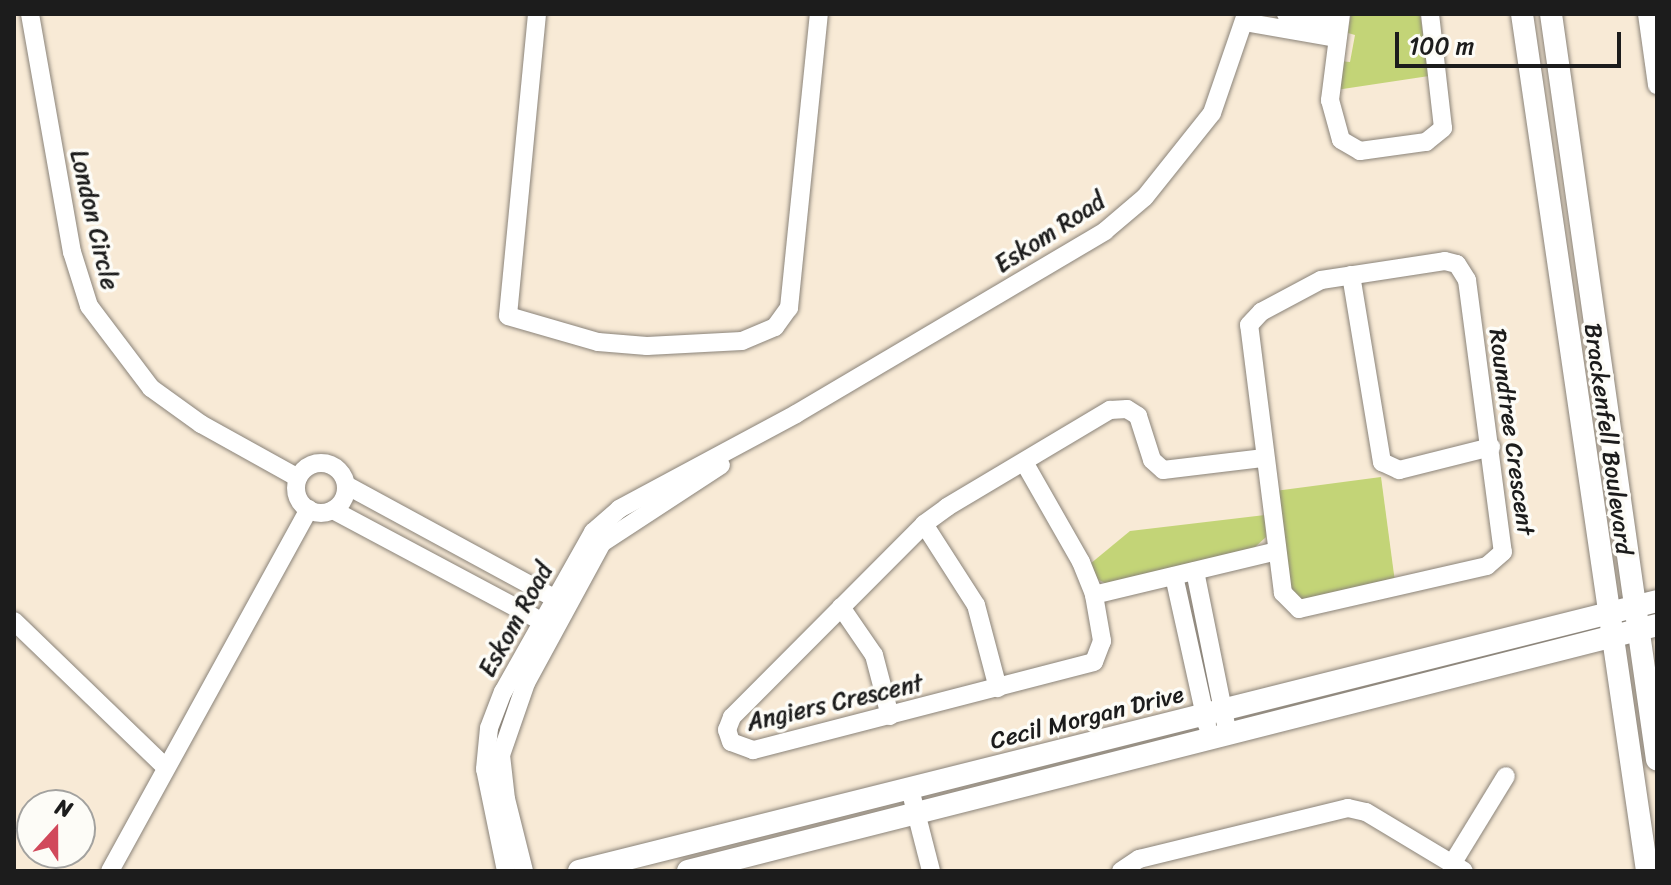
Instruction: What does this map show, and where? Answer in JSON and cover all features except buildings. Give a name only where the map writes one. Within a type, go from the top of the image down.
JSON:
[{"type":"street","name":"London Circle","points":[[30,14],[72,252],[89,306],[151,388],[201,424],[298,478]]},
{"type":"street","points":[[537,14],[508,316],[598,342],[647,346],[717,345],[775,327],[789,308],[819,14]]},
{"type":"street","points":[[1286,14],[1339,25]]},
{"type":"street","points":[[1339,25],[1329,87],[1341,140],[1360,151],[1426,142],[1437,137],[1445,123],[1430,14]]},
{"type":"street","name":"Brackenfell Boulevard","points":[[1522,14],[1610,639],[1647,871]]},
{"type":"street","name":"Brackenfell Boulevard","points":[[1551,14],[1635,607],[1648,628],[1657,760]]},
{"type":"street","points":[[1647,14],[1657,85]]},
{"type":"street","points":[[1245,18],[1339,25]]},
{"type":"street","name":"Eskom Road","points":[[506,871],[485,751],[495,710],[560,602],[616,530],[768,437],[796,414],[1086,243],[1134,207],[1212,113],[1245,18]]},
{"type":"street","name":"Roundtree Crescent","points":[[1445,261],[1462,269],[1491,447],[1505,540],[1493,563],[1304,610],[1285,598],[1264,458],[1249,325],[1314,283],[1445,261]]},
{"type":"street","points":[[1351,275],[1382,462],[1399,470],[1491,447]]},
{"type":"street","name":"Angiers Crescent","points":[[1024,462],[1081,562],[1094,595],[1102,646],[1094,662],[747,751],[728,736],[732,717],[924,524],[1024,462],[1122,408],[1141,421],[1152,460],[1163,470],[1264,458]]},
{"type":"street","points":[[548,625],[333,510],[309,509],[299,498],[298,478],[311,465],[329,464],[346,485],[560,602]]},
{"type":"street","points":[[333,510],[346,485]]},
{"type":"street","points":[[110,871],[309,509]]},
{"type":"street","points":[[924,524],[976,605],[998,688]]},
{"type":"street","points":[[1094,595],[1277,551]]},
{"type":"street","points":[[1195,571],[1211,642],[1213,713]]},
{"type":"street","points":[[1174,576],[1190,648],[1219,737]]},
{"type":"street","name":"Cecil Morgan Drive","points":[[579,871],[1657,601]]},
{"type":"street","points":[[841,607],[874,655],[890,716]]},
{"type":"street","points":[[14,621],[166,768]]},
{"type":"street","name":"Eskom Road","points":[[524,871],[506,799],[501,755],[517,701],[548,625]]},
{"type":"street","points":[[688,871],[1648,628]]},
{"type":"street","points":[[1190,648],[1211,642]]},
{"type":"street","points":[[1121,871],[1139,859],[1348,808],[1366,812],[1458,868],[1506,776]]},
{"type":"street","points":[[910,789],[931,871]]},
{"type":"green space","points":[[1351,14],[1420,14],[1429,76],[1336,90],[1339,61],[1350,62],[1355,35],[1348,33]]},
{"type":"green space","points":[[1381,477],[1395,582],[1305,604],[1291,595],[1275,491]]},
{"type":"green space","points":[[1265,515],[1266,537],[1254,548],[1107,584],[1097,579],[1090,564],[1130,531]]}]
